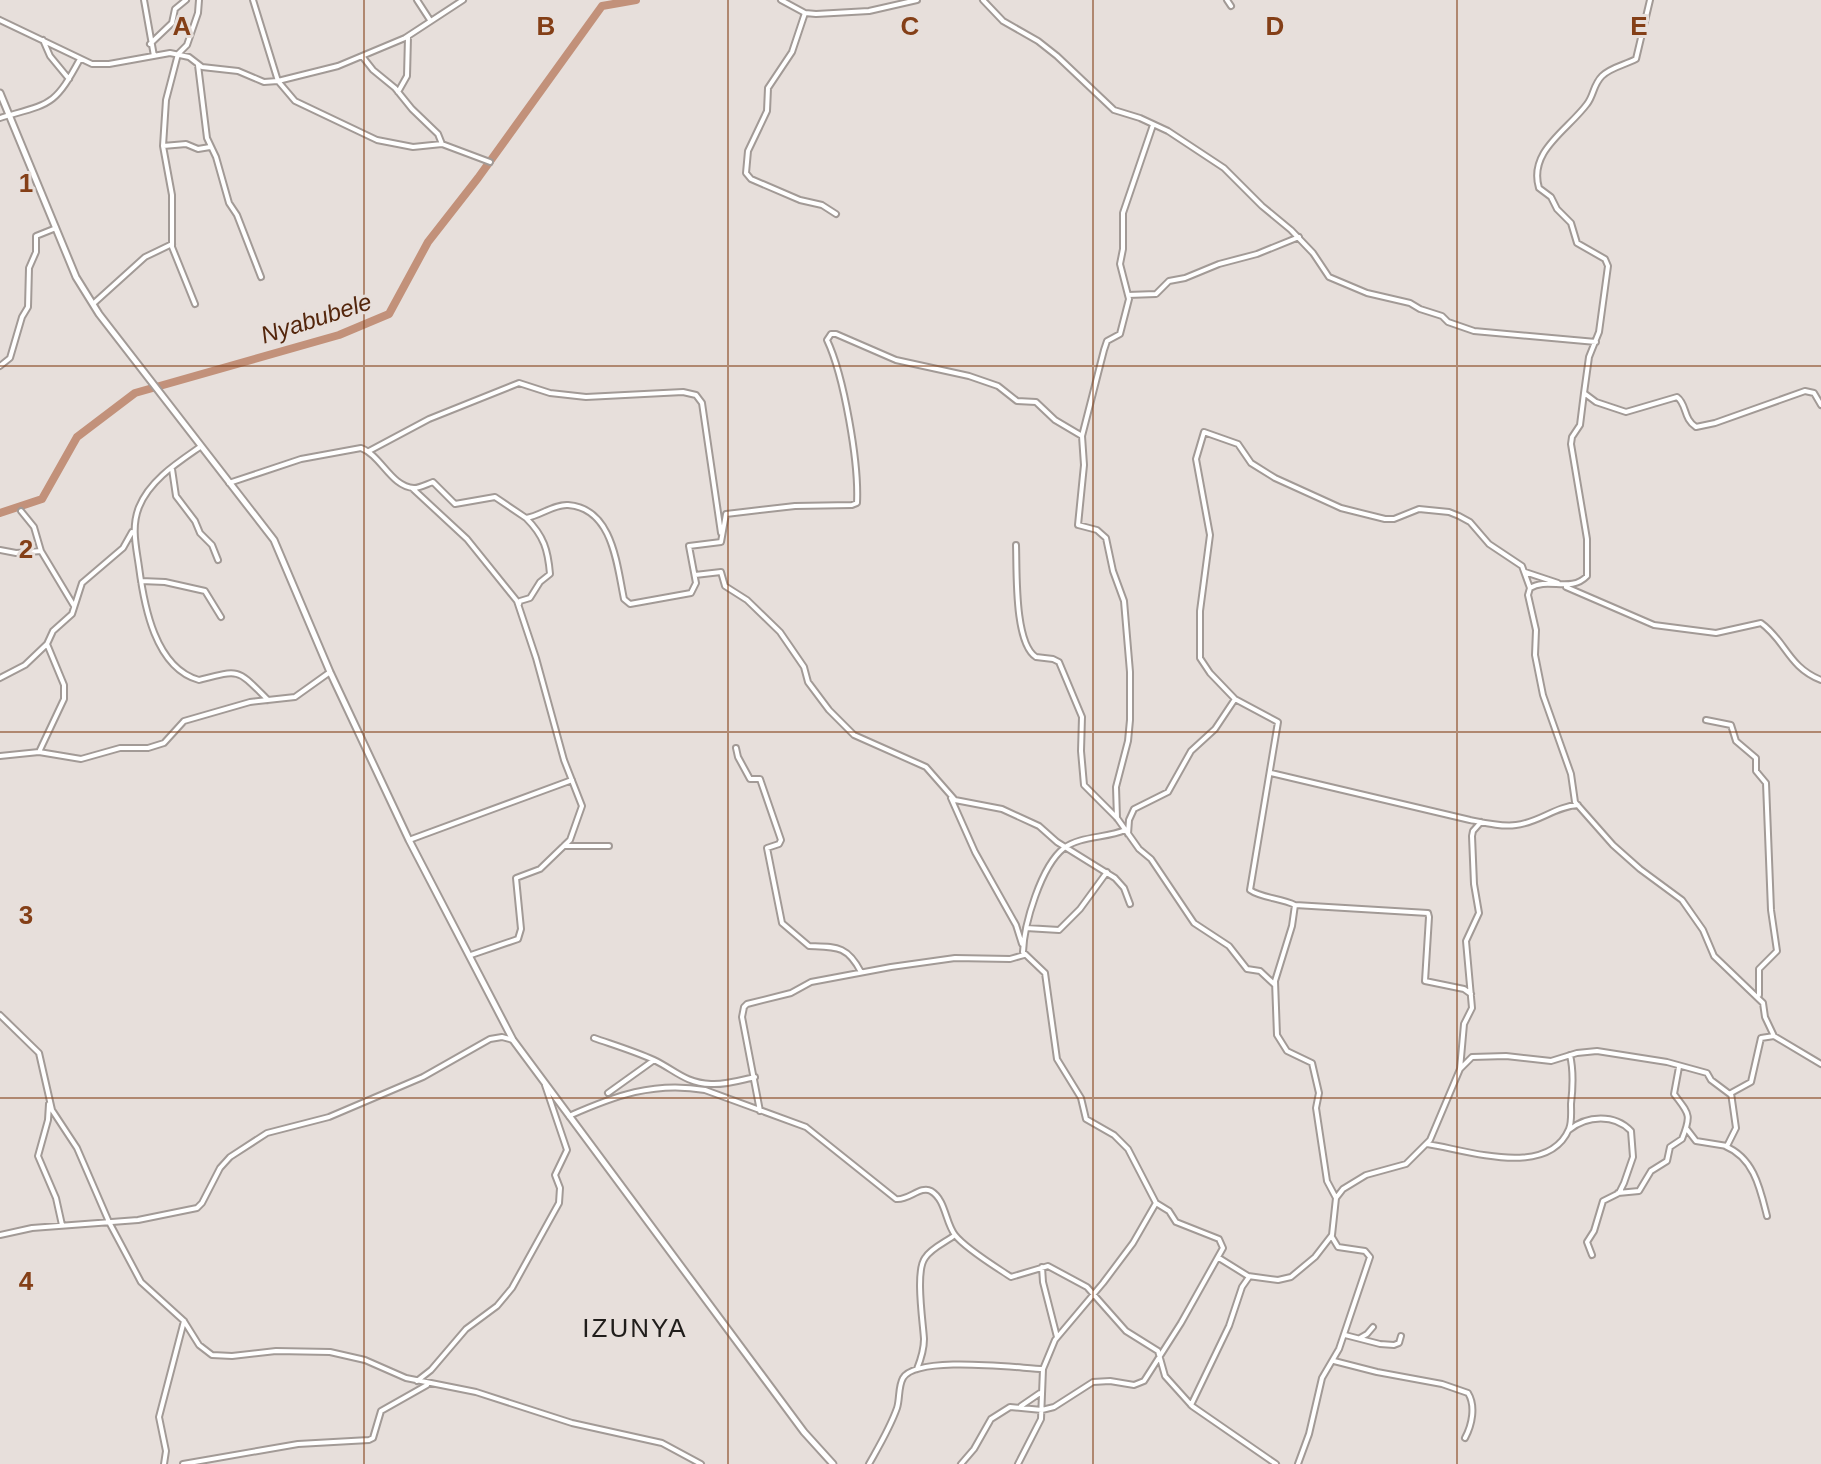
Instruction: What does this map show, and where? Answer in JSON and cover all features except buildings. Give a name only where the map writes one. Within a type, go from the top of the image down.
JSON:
[{"type":"street","points":[[144,0],[154,56]]},
{"type":"street","points":[[150,44],[172,23],[175,9],[186,0]]},
{"type":"street","points":[[195,304],[175,260],[172,195],[163,146],[166,100],[178,54],[187,45],[198,13],[199,0]]},
{"type":"street","points":[[253,0],[278,81],[295,101],[377,140],[413,147],[442,144],[490,162]]},
{"type":"street","points":[[417,0],[430,20]]},
{"type":"street","points":[[0,20],[80,59],[101,65],[170,53],[189,57],[198,65],[238,71],[264,82],[338,66],[408,37],[463,0]]},
{"type":"street","points":[[781,0],[805,13],[869,11],[917,0]]},
{"type":"street","points":[[983,0],[1003,21],[1057,56],[1114,110],[1168,131],[1224,168],[1299,237],[1329,277],[1382,297],[1406,301],[1457,325],[1493,334],[1596,342]]},
{"type":"street","points":[[1227,0],[1231,6]]},
{"type":"street","points":[[1530,588],[1537,584],[1564,586],[1585,580],[1588,570],[1585,520],[1571,444],[1580,425],[1607,261],[1577,243],[1571,223],[1557,209],[1551,197],[1539,188],[1536,173],[1547,148],[1589,103],[1593,89],[1602,77],[1636,59],[1650,0]]},
{"type":"street","points":[[805,13],[792,52],[768,88],[767,111],[748,151],[746,173],[754,181],[800,200],[822,205],[836,214]]},
{"type":"street","points":[[398,92],[407,76],[408,37]]},
{"type":"street","points":[[42,38],[50,56],[70,79]]},
{"type":"street","points":[[362,56],[438,134],[442,144]]},
{"type":"street","points":[[0,118],[55,99],[80,59]]},
{"type":"street","points":[[198,65],[202,116],[210,147],[216,157],[229,203],[237,215],[261,277]]},
{"type":"street","points":[[0,93],[76,277],[166,402],[274,540],[330,672],[409,840],[513,1040],[804,1432],[833,1464]]},
{"type":"street","points":[[1117,818],[1116,787],[1129,731],[1127,629],[1123,596],[1113,571],[1109,543],[1097,530],[1078,525],[1084,465],[1082,436],[1107,341],[1120,334],[1128,308],[1120,264],[1123,213],[1153,125]]},
{"type":"street","points":[[163,146],[186,144],[198,149],[210,147]]},
{"type":"street","points":[[0,366],[10,358],[28,307],[29,268],[36,252],[36,236],[56,228]]},
{"type":"street","points":[[1128,295],[1156,294],[1169,281],[1257,254],[1299,237]]},
{"type":"street","points":[[93,304],[145,257],[172,244]]},
{"type":"street","points":[[526,518],[564,505],[589,512],[595,517],[610,542],[626,603],[691,593],[695,588],[695,575],[689,546],[718,543],[723,539],[726,514],[857,503],[852,444],[837,367],[827,340],[831,334],[896,360],[969,376],[998,386],[1017,401],[1036,402],[1055,420],[1082,436]]},
{"type":"street","points":[[229,483],[329,452],[350,448],[369,451],[429,419],[519,383],[550,393],[586,397],[683,392],[696,395],[702,403],[723,539]]},
{"type":"street","points":[[1584,393],[1596,402],[1626,412],[1677,397],[1681,400],[1686,418],[1696,427],[1802,391],[1814,393],[1821,405]]},
{"type":"street","points":[[1471,994],[1464,989],[1425,981],[1428,913],[1295,905],[1275,897],[1255,894],[1249,888],[1278,722],[1235,699],[1200,658],[1201,597],[1210,546],[1196,459],[1204,432],[1238,444],[1251,463],[1275,478],[1341,508],[1385,519],[1394,519],[1419,509],[1453,513],[1470,522],[1489,544],[1513,558],[1525,572],[1530,588],[1528,595],[1536,630],[1535,658],[1543,695],[1571,774],[1575,800],[1621,853],[1682,900],[1703,930],[1714,956],[1759,997]]},
{"type":"street","points":[[0,678],[25,665],[47,644],[53,631],[72,614],[82,583],[123,548],[144,495],[172,467],[200,447]]},
{"type":"street","points":[[369,451],[394,477],[412,488],[467,539],[520,606],[564,760],[582,806],[574,833],[564,846],[540,869],[516,878],[521,929],[518,939],[471,955]]},
{"type":"street","points":[[172,467],[176,496],[200,533],[212,545],[218,560]]},
{"type":"street","points":[[412,488],[433,482],[455,504],[495,497],[526,518],[542,536],[550,558],[550,574],[540,582],[530,598],[519,602],[520,606]]},
{"type":"street","points":[[21,511],[34,527],[41,551],[75,607]]},
{"type":"street","points":[[133,529],[144,603],[163,648],[184,673],[199,680],[226,672],[240,674],[268,700]]},
{"type":"street","points":[[1016,545],[1021,621],[1029,649],[1033,656],[1055,659],[1063,667],[1082,717],[1084,785],[1151,859],[1194,923],[1229,946],[1247,969],[1260,971],[1275,985]]},
{"type":"street","points":[[0,550],[16,553],[41,551]]},
{"type":"street","points":[[695,575],[721,572],[725,586],[747,600],[784,637],[804,667],[808,682],[839,721],[865,741],[934,773],[1016,925],[1024,952],[1045,973],[1057,1059],[1081,1098],[1086,1119],[1114,1135],[1128,1149],[1156,1203],[1169,1211],[1176,1222],[1219,1239],[1223,1248],[1176,1332],[1144,1381],[1134,1385],[1101,1381],[1091,1383],[1054,1407],[1042,1410],[1011,1407],[991,1419],[974,1449],[961,1464]]},
{"type":"street","points":[[1525,572],[1654,625],[1716,633],[1761,623],[1792,661],[1807,675],[1821,680]]},
{"type":"street","points":[[141,581],[165,582],[205,591],[221,617]]},
{"type":"street","points":[[39,752],[65,691],[47,644]]},
{"type":"street","points":[[0,756],[39,752],[81,759],[120,748],[148,748],[164,743],[184,721],[250,702],[295,697],[330,672]]},
{"type":"street","points":[[1126,832],[1134,809],[1168,792],[1191,751],[1215,729],[1235,699]]},
{"type":"street","points":[[1706,720],[1731,725],[1736,741],[1756,758],[1756,771],[1766,783],[1771,910],[1777,951],[1759,969],[1759,997],[1774,1036],[1821,1064]]},
{"type":"street","points":[[736,748],[738,759],[750,779],[760,779],[781,839],[779,844],[767,848],[782,923],[809,946],[833,945],[839,948],[856,962],[861,972]]},
{"type":"street","points":[[1271,773],[1481,822],[1516,825],[1578,805]]},
{"type":"street","points":[[409,840],[572,780]]},
{"type":"street","points":[[949,796],[963,802],[1002,809],[1039,826],[1050,837],[1107,872],[1121,885],[1130,904]]},
{"type":"street","points":[[1219,1258],[1250,1276],[1278,1280],[1291,1277],[1315,1257],[1332,1235],[1336,1198],[1343,1189],[1366,1175],[1406,1164],[1427,1144],[1460,1069],[1464,1024],[1472,1008],[1466,941],[1479,913],[1472,836],[1481,822]]},
{"type":"street","points":[[1024,952],[1026,928],[1034,902],[1053,860],[1066,847],[1126,832]]},
{"type":"street","points":[[564,846],[609,846]]},
{"type":"street","points":[[1026,928],[1059,930],[1080,909],[1107,872]]},
{"type":"street","points":[[1295,905],[1275,985],[1277,1038],[1287,1051],[1312,1063],[1319,1093],[1316,1108],[1327,1181],[1336,1198]]},
{"type":"street","points":[[760,1111],[742,1017],[744,1007],[791,993],[811,982],[861,972],[955,958],[1010,959],[1024,952]]},
{"type":"street","points":[[0,1015],[39,1053],[54,1115],[77,1148],[109,1222],[141,1282],[184,1321],[199,1345],[212,1355],[330,1352],[365,1360],[417,1381],[476,1392],[572,1423],[662,1443],[701,1464]]},
{"type":"street","points":[[1731,1095],[1751,1082],[1761,1038],[1774,1036]]},
{"type":"street","points":[[0,1235],[62,1225],[138,1220],[197,1208],[220,1168],[230,1157],[267,1133],[329,1117],[423,1077],[490,1039],[502,1037],[513,1040]]},
{"type":"street","points":[[594,1038],[654,1060],[684,1079],[721,1084],[755,1077]]},
{"type":"street","points":[[1460,1069],[1472,1057],[1506,1056],[1551,1061],[1597,1051],[1707,1073],[1711,1080],[1731,1095],[1736,1128],[1725,1146]]},
{"type":"street","points":[[1568,1131],[1573,1072],[1570,1055]]},
{"type":"street","points":[[608,1093],[654,1060]]},
{"type":"street","points":[[1592,1255],[1587,1242],[1594,1231],[1603,1201],[1618,1193],[1639,1191],[1651,1171],[1667,1161],[1670,1147],[1682,1139],[1688,1111],[1674,1092],[1679,1066]]},
{"type":"street","points":[[417,1381],[431,1370],[466,1329],[503,1299],[537,1247],[559,1203],[560,1188],[555,1175],[567,1150],[544,1080]]},
{"type":"street","points":[[569,1116],[610,1097],[671,1087],[705,1090],[806,1127],[896,1199],[904,1200],[925,1189],[930,1190],[940,1199],[955,1235],[1011,1277],[1042,1267],[1053,1267],[1095,1294],[1126,1331],[1155,1348],[1160,1354],[1165,1376],[1191,1405],[1276,1464]]},
{"type":"street","points":[[49,1102],[48,1120],[38,1156],[56,1198],[62,1225]]},
{"type":"street","points":[[1427,1144],[1493,1156],[1534,1157],[1555,1148],[1580,1121],[1616,1120],[1630,1130],[1633,1157],[1618,1193]]},
{"type":"street","points":[[1686,1128],[1696,1141],[1740,1152],[1757,1180],[1767,1216]]},
{"type":"street","points":[[1018,1464],[1035,1434],[1042,1410],[1043,1369],[1057,1337],[1095,1294],[1133,1243],[1156,1203]]},
{"type":"street","points":[[917,1369],[924,1341],[920,1306],[922,1262],[955,1235]]},
{"type":"street","points":[[1298,1464],[1309,1434],[1322,1378],[1345,1335],[1370,1256],[1365,1251],[1338,1247],[1332,1235]]},
{"type":"street","points":[[1042,1267],[1057,1337]]},
{"type":"street","points":[[1191,1405],[1229,1326],[1242,1287],[1250,1276]]},
{"type":"street","points":[[164,1464],[166,1451],[159,1417],[184,1321]]},
{"type":"street","points":[[1360,1338],[1373,1327]]},
{"type":"street","points":[[1345,1335],[1394,1345],[1399,1343],[1401,1336]]},
{"type":"street","points":[[1333,1361],[1442,1384],[1468,1393],[1472,1401],[1472,1419],[1465,1438]]},
{"type":"street","points":[[869,1464],[897,1407],[902,1380],[906,1375],[917,1369],[968,1365],[1043,1369]]},
{"type":"street","points":[[183,1464],[298,1444],[369,1440],[373,1438],[381,1411],[429,1384]]},
{"type":"street","points":[[1019,1407],[1041,1393]]},
{"type":"waterway","name":"Nyabubele","points":[[0,513],[42,499],[77,437],[135,393],[339,335],[389,314],[428,242],[602,6],[636,0]]},
{"type":"district","name":"IZUNYA","points":[[635,1328]]}]
